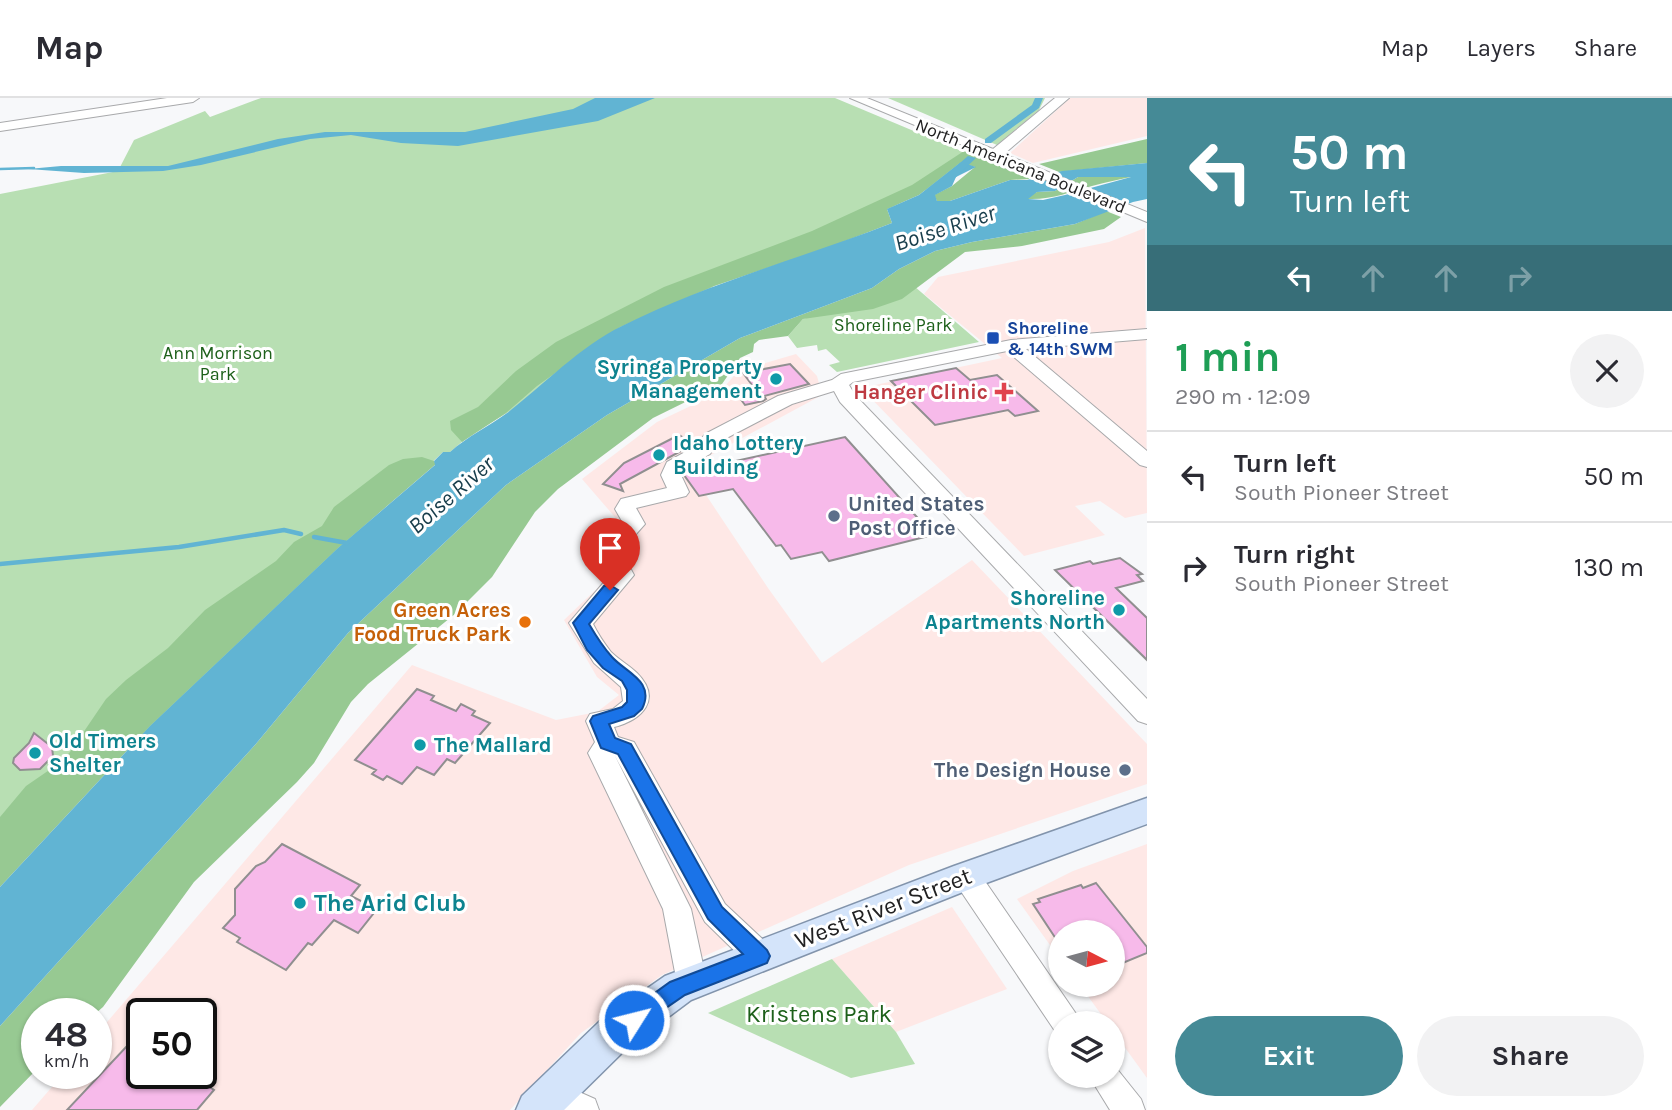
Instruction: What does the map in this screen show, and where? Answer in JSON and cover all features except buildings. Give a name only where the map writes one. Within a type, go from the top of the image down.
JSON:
[{"type":"main road","name":"West River Street","points":[[556,1105],[613,1035],[678,988],[966,876],[1147,811]]},
{"type":"street","points":[[0,127],[193,98]]},
{"type":"street","name":"North Americana Boulevard","points":[[856,98],[1142,215]]},
{"type":"street","points":[[994,155],[1063,98]]},
{"type":"street","points":[[760,956],[715,913],[625,749],[608,743],[599,721],[628,711],[636,705],[636,690],[628,676],[609,664],[593,646],[581,623],[623,575],[610,550],[634,523],[625,509],[628,503],[679,492],[671,475],[674,466],[703,450],[712,438],[785,400],[839,384],[847,377],[1011,345],[1147,334]]},
{"type":"street","points":[[1011,345],[1147,461]]},
{"type":"street","points":[[839,384],[847,398],[1147,715]]},
{"type":"street","points":[[608,743],[601,752],[677,909],[692,983]]},
{"type":"street","points":[[966,876],[1059,1011]]},
{"type":"street","points":[[1113,1088],[1129,1110]]},
{"type":"shaded area","points":[[1070,98],[1147,98],[1147,136],[1033,163],[1010,153]]},
{"type":"shaded area","points":[[1145,228],[1147,513],[1125,518],[1100,501],[1075,506],[1105,535],[1024,556],[861,388],[1002,358],[924,294],[938,277],[1109,242]]},
{"type":"shaded area","points":[[796,354],[817,376],[822,395],[685,469],[706,495],[822,663],[972,560],[1147,744],[1147,784],[909,865],[662,975],[581,1033],[510,1110],[32,1110],[50,1089],[112,1089],[112,1016],[126,1000],[126,1089],[217,1089],[217,998],[128,998],[412,665],[556,720],[597,712],[619,695],[597,677],[564,620],[610,576],[591,552],[620,523],[582,479],[657,422],[720,392],[738,371]]},
{"type":"shaded area","points":[[1147,844],[1147,1078],[1125,1048],[1125,1011],[1099,1011],[1089,998],[1125,998],[1125,920],[1048,920],[1048,942],[1017,899],[1073,871]]},
{"type":"shaded area","points":[[952,907],[1007,989],[896,1032],[832,959]]},
{"type":"green space","name":"Ann Morrison Park","points":[[261,98],[835,98],[983,160],[792,259],[714,286],[469,436],[450,452],[443,452],[0,870],[0,194],[118,171],[134,140],[205,111],[210,117]]},
{"type":"green space","points":[[888,98],[1045,98],[1039,110],[997,145]]},
{"type":"green space","points":[[1147,139],[1147,163],[1059,172],[1039,164]]},
{"type":"green space","points":[[964,151],[1031,179],[1010,180],[950,201],[937,201],[934,195],[952,186],[975,167],[961,162],[919,195],[887,209],[892,223],[714,286],[620,327],[537,386],[506,413],[462,442],[451,430],[450,421],[478,407],[516,371],[556,342],[664,287],[812,231],[912,185]]},
{"type":"green space","points":[[1136,176],[1053,197],[1028,199],[1028,196],[1037,192],[1055,191],[1078,177]]},
{"type":"green space","points":[[1106,211],[1121,217],[1104,229],[1022,246],[965,252],[902,299],[873,309],[803,319],[788,336],[759,340],[754,344],[753,352],[740,358],[722,384],[653,418],[558,489],[535,512],[492,577],[455,614],[368,684],[351,702],[314,763],[194,882],[110,998],[25,998],[255,745],[348,633],[506,485],[607,415],[740,338],[872,288],[899,269],[935,251],[1075,224]]},
{"type":"green space","name":"Shoreline Park","points":[[914,286],[979,342],[837,372],[829,365],[840,362],[826,349],[818,351],[817,345],[797,348],[788,336],[803,319]]},
{"type":"green space","points":[[422,457],[436,464],[338,548],[150,726],[0,887],[0,817],[26,786],[58,764],[70,752],[106,699],[168,648],[205,610],[276,561],[294,542],[322,526],[334,507],[389,465],[403,459]]},
{"type":"green space","name":"Kristens Park","points":[[832,959],[896,1032],[915,1064],[851,1078],[708,1013]]},
{"type":"green space","points":[[21,1003],[21,1085],[0,1107],[0,1026]]},
{"type":"water","points":[[595,98],[655,98],[598,121],[458,146],[401,143],[351,135],[310,139],[201,165],[163,171],[84,173],[28,169],[61,166],[168,166],[278,139],[325,132],[465,132],[573,109]]},
{"type":"water","name":"Boise River","points":[[961,162],[976,167],[956,177],[952,186],[935,195],[937,201],[950,201],[1010,180],[1027,180],[1062,171],[1147,163],[1147,199],[1075,224],[935,251],[899,269],[872,288],[740,338],[607,415],[506,485],[348,633],[255,745],[25,998],[21,998],[21,1003],[0,1026],[0,887],[150,726],[338,548],[435,465],[434,461],[443,452],[450,452],[507,413],[591,344],[622,326],[688,297],[892,223],[887,209],[919,195]],"holes":[[[1078,177],[1131,177],[1043,200],[1028,199],[1037,192],[1055,191]]]},
{"type":"waterway","points":[[988,141],[1036,106],[1039,98]]},
{"type":"waterway","points":[[949,178],[971,158]]},
{"type":"waterway","points":[[0,169],[34,168]]},
{"type":"waterway","points":[[0,564],[179,547],[284,530],[301,534]]},
{"type":"waterway","points":[[314,537],[347,543]]},
{"type":"place","name":"Shoreline & 14th SWM","points":[[993,338]]},
{"type":"place","name":"Syringa Property Management","points":[[776,379]]},
{"type":"place","name":"Hanger Clinic","points":[[1004,392]]},
{"type":"place","name":"Idaho Lottery Building","points":[[659,455]]},
{"type":"place","name":"United States Post Office","points":[[834,516]]},
{"type":"place","name":"Shoreline Apartments North","points":[[1119,610]]},
{"type":"place","name":"Green Acres Food Truck Park","points":[[525,622]]},
{"type":"place","name":"The Mallard","points":[[420,745]]},
{"type":"place","name":"Old Timers Shelter","points":[[35,753]]},
{"type":"place","name":"The Design House","points":[[1125,770]]},
{"type":"place","name":"The Arid Club","points":[[300,903]]},
{"type":"route","points":[[610,590],[581,623],[593,646],[609,664],[628,676],[636,690],[636,705],[620,716],[599,721],[608,743],[625,749],[715,913],[760,956],[678,988],[634,1020]]}]
